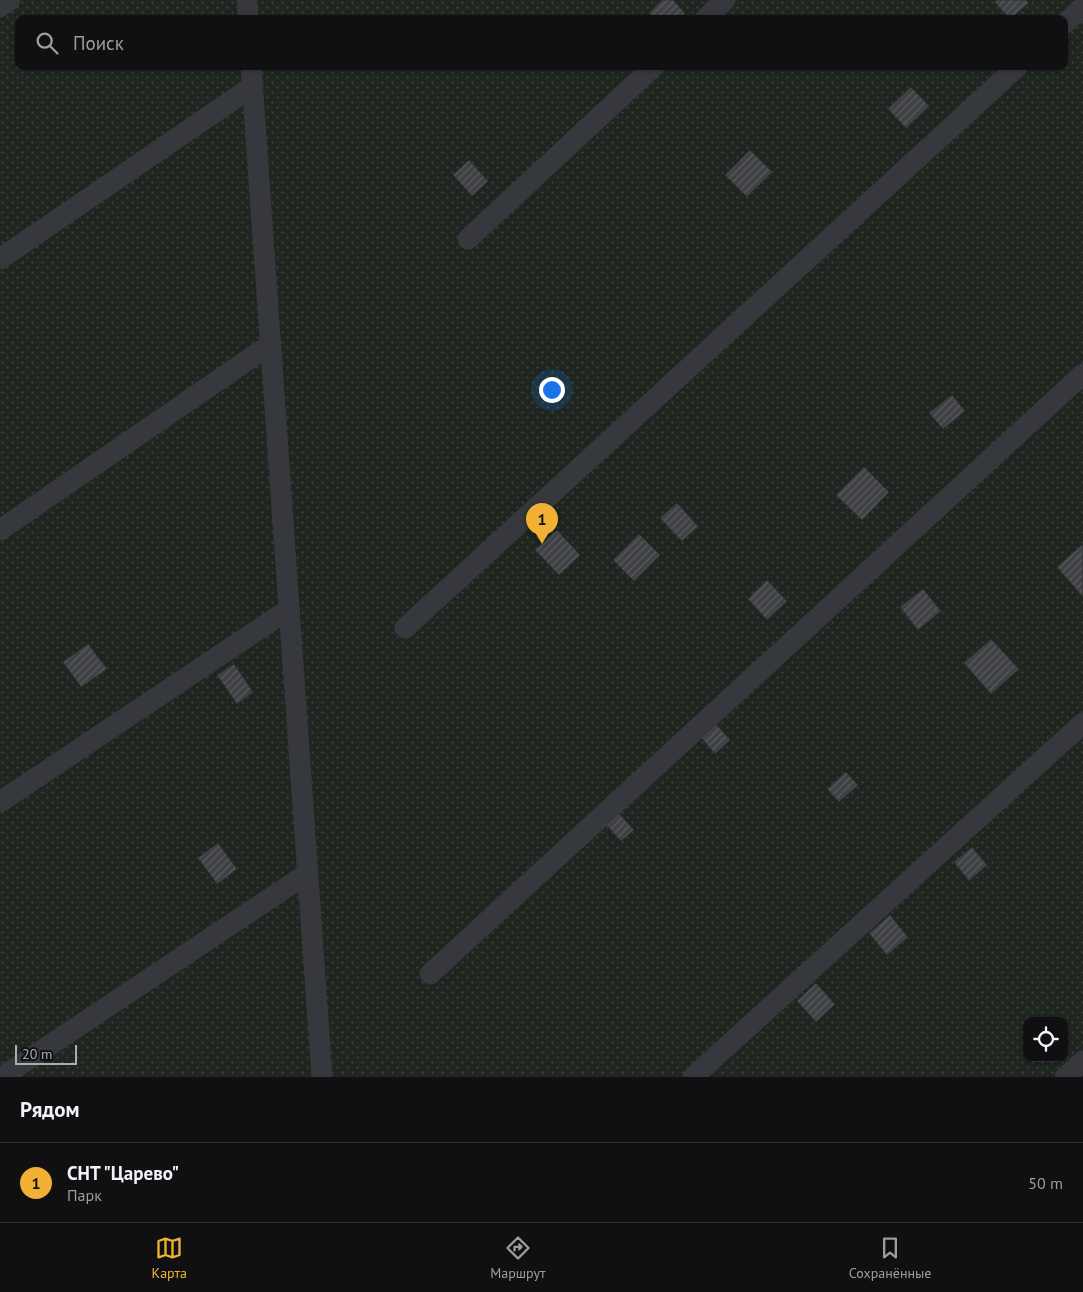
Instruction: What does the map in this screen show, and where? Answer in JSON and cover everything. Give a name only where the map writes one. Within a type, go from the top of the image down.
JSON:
[{"type":"street","points":[[0,7],[10,0]]},
{"type":"street","points":[[247,0],[248,15]]},
{"type":"street","points":[[709,15],[725,0]]},
{"type":"street","points":[[1068,20],[1083,7]]},
{"type":"street","points":[[468,239],[650,70]]},
{"type":"street","points":[[405,628],[1014,70]]},
{"type":"street","points":[[0,259],[252,76]]},
{"type":"street","points":[[252,76],[322,1077]]},
{"type":"street","points":[[0,530],[271,344]]},
{"type":"street","points":[[430,974],[1083,374]]},
{"type":"street","points":[[0,802],[289,609]]},
{"type":"street","points":[[693,1077],[1083,724]]},
{"type":"street","points":[[2,1077],[308,872]]},
{"type":"street","points":[[1065,1077],[1083,1061]]},
{"type":"shaded area","points":[[0,0],[1083,0],[1083,1077],[0,1077]]},
{"type":"building","points":[[662,0],[673,0],[685,13],[683,15],[651,15],[649,13]]},
{"type":"building","points":[[997,0],[1026,0],[1029,3],[1015,15],[1006,15],[995,2]]},
{"type":"building","points":[[911,87],[929,106],[906,128],[888,109]]},
{"type":"building","points":[[750,150],[772,172],[747,197],[725,175]]},
{"type":"building","points":[[469,160],[488,181],[472,196],[453,175]]},
{"type":"building","points":[[952,395],[965,411],[943,429],[929,413]]},
{"type":"building","points":[[864,467],[889,492],[862,520],[836,495]]},
{"type":"building","points":[[677,503],[698,526],[682,541],[660,518]]},
{"type":"building","points":[[557,530],[580,555],[559,575],[535,550]]},
{"type":"building","points":[[639,534],[660,555],[634,581],[613,560]]},
{"type":"building","points":[[1083,546],[1083,597],[1057,567]]},
{"type":"building","points":[[767,580],[787,601],[767,620],[748,599]]},
{"type":"building","points":[[923,589],[941,611],[918,630],[900,607]]},
{"type":"building","points":[[991,639],[1019,669],[991,694],[964,663]]},
{"type":"building","points":[[88,644],[107,669],[81,687],[63,662]]},
{"type":"building","points":[[234,664],[253,692],[237,704],[217,675]]},
{"type":"building","points":[[715,723],[730,740],[715,754],[700,736]]},
{"type":"building","points":[[846,772],[858,785],[839,802],[827,789]]},
{"type":"building","points":[[615,809],[634,830],[621,841],[602,820]]},
{"type":"building","points":[[218,843],[237,869],[217,884],[198,858]]},
{"type":"building","points":[[972,847],[987,865],[969,881],[954,862]]},
{"type":"building","points":[[890,915],[908,937],[887,955],[869,933]]},
{"type":"building","points":[[816,983],[835,1004],[816,1022],[797,1001]]},
{"type":"place","name":"СНТ \"Царево\"","points":[[542,544]]}]
